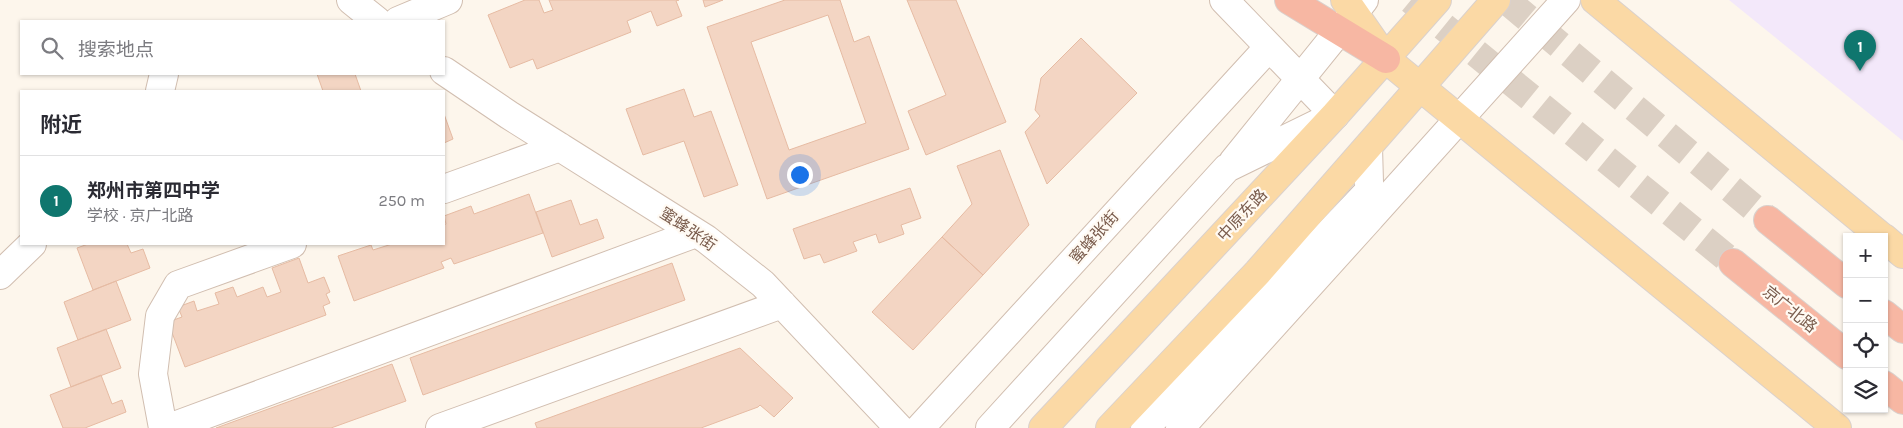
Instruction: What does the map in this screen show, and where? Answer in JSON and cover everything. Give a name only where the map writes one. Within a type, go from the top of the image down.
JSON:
[{"type":"highway","points":[[1289,0],[1351,11],[1386,59]]},
{"type":"highway","points":[[1768,220],[1843,281]]},
{"type":"highway","name":"京广北路","points":[[1733,263],[1843,352]]},
{"type":"highway","points":[[1888,317],[1903,329]]},
{"type":"highway","points":[[1888,388],[1903,400]]},
{"type":"main road","name":"中原东路","points":[[1043,428],[1335,115],[1438,0]]},
{"type":"main road","points":[[1110,428],[1258,272],[1496,0]]},
{"type":"main road","points":[[1595,0],[1877,233]]},
{"type":"main road","points":[[1386,59],[1837,428]]},
{"type":"main road","points":[[1888,242],[1903,254]]},
{"type":"street","points":[[351,0],[376,20]]},
{"type":"street","points":[[400,20],[448,0]]},
{"type":"street","points":[[1224,0],[1335,115],[1227,168]]},
{"type":"street","points":[[1180,428],[1566,0]]},
{"type":"street","points":[[990,428],[1227,168],[1300,79],[1351,11]]},
{"type":"street","name":"蜜蜂张街","points":[[920,428],[1269,47]]},
{"type":"street","name":"蜜蜂张街","points":[[445,72],[696,233],[763,284],[899,428]]},
{"type":"street","points":[[160,90],[164,75]]},
{"type":"street","points":[[445,189],[560,147]]},
{"type":"street","points":[[1368,147],[1370,218]]},
{"type":"street","points":[[1145,428],[1369,191]]},
{"type":"street","points":[[169,428],[696,233]]},
{"type":"street","points":[[0,275],[31,245]]},
{"type":"street","points":[[163,428],[153,374],[160,316],[178,285],[289,245]]},
{"type":"street","points":[[440,428],[782,304]]},
{"type":"shaded area","points":[[1729,0],[1903,0],[1903,141]]},
{"type":"building","points":[[525,0],[539,0],[544,13],[553,10],[549,0],[679,0],[676,1],[682,16],[657,26],[651,11],[627,21],[631,32],[537,69],[533,59],[510,68],[488,15]]},
{"type":"building","points":[[703,0],[723,0],[705,7]]},
{"type":"building","points":[[785,0],[840,0],[854,42],[869,36],[909,149],[767,199],[707,27]],"holes":[[[828,15],[866,123],[789,150],[751,42]]]},
{"type":"building","points":[[907,0],[956,0],[1006,122],[926,155],[908,111],[946,95]]},
{"type":"building","points":[[1081,38],[1137,93],[1047,184],[1025,132],[1040,116],[1035,110],[1041,78]]},
{"type":"building","points":[[317,75],[355,75],[361,90],[323,90]]},
{"type":"building","points":[[684,89],[694,117],[711,111],[738,185],[704,197],[684,141],[643,155],[626,109]]},
{"type":"building","points":[[445,117],[453,139],[445,143]]},
{"type":"building","points":[[1000,150],[1029,225],[983,275],[942,237],[972,204],[957,166]]},
{"type":"building","points":[[910,188],[921,218],[901,225],[904,234],[879,243],[876,234],[853,242],[857,251],[824,263],[820,254],[804,259],[793,229]]},
{"type":"building","points":[[529,194],[543,233],[454,264],[451,258],[441,262],[444,268],[354,301],[338,256],[371,245],[373,250],[389,245],[445,245],[445,216],[471,206],[474,214]]},
{"type":"building","points":[[571,200],[580,225],[597,219],[604,238],[552,257],[536,212]]},
{"type":"building","points":[[942,237],[983,275],[913,350],[872,312]]},
{"type":"building","points":[[85,245],[127,245],[131,253],[143,249],[150,268],[93,290],[77,248]]},
{"type":"building","points":[[299,258],[308,283],[324,277],[330,292],[326,294],[330,303],[323,306],[326,315],[185,367],[168,322],[182,317],[178,307],[194,301],[197,311],[219,304],[215,293],[233,287],[237,297],[263,287],[267,297],[281,292],[272,268]]},
{"type":"building","points":[[672,263],[685,300],[423,395],[410,358]]},
{"type":"building","points":[[116,281],[131,320],[78,340],[64,302]]},
{"type":"building","points":[[106,329],[121,368],[71,387],[57,348]]},
{"type":"building","points":[[740,348],[793,398],[774,417],[760,405],[701,428],[537,428],[535,423]]},
{"type":"building","points":[[392,364],[406,401],[331,428],[216,428]]},
{"type":"building","points":[[101,375],[112,404],[122,400],[126,412],[85,428],[63,428],[50,395]]},
{"type":"tunnel","points":[[1411,0],[1733,263]]},
{"type":"tunnel","points":[[1506,0],[1768,220]]},
{"type":"place","name":"郑州市第四中学","points":[[1860,71]]}]
